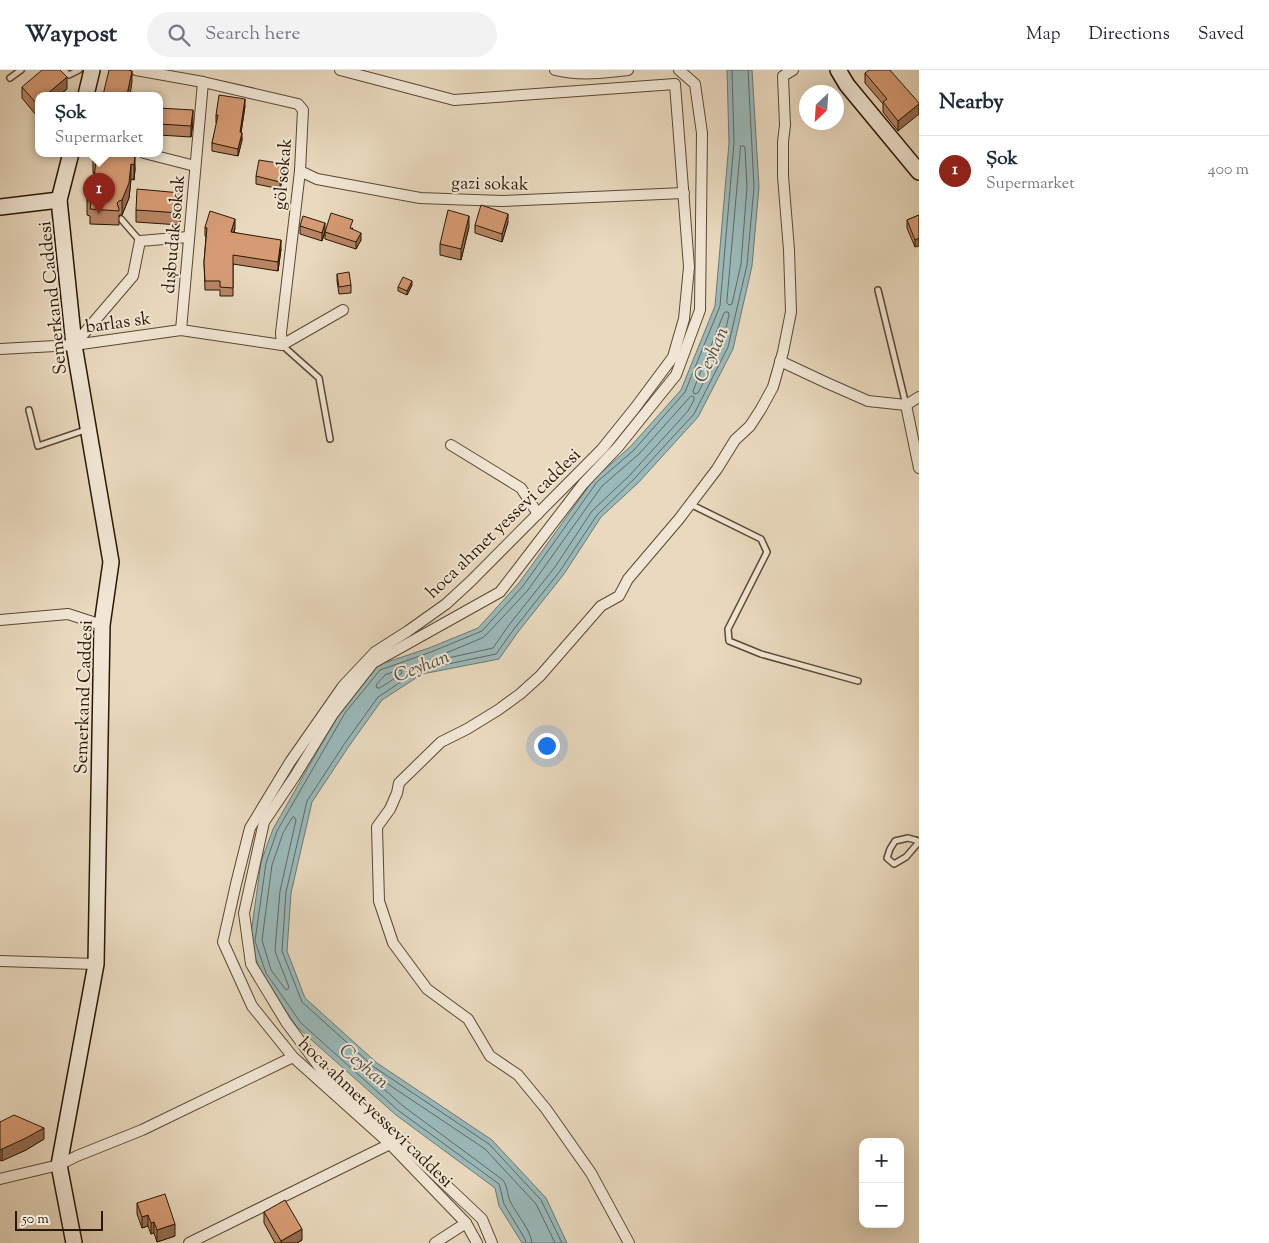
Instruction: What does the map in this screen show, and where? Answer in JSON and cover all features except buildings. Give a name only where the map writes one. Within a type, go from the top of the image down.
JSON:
[{"type":"street","points":[[87,92],[92,70]]},
{"type":"street","name":"göl sokak","points":[[136,70],[203,82],[298,104],[303,110],[300,170],[281,333],[282,345]]},
{"type":"street","name":"hoca ahmet yessevi caddesi","points":[[340,70],[454,100],[675,84],[690,268],[684,319],[673,357],[602,449],[471,581],[446,604],[375,652],[343,686],[290,762],[250,828],[223,942],[252,1006],[293,1057],[390,1144],[466,1223],[477,1243]]},
{"type":"street","points":[[555,70],[594,74],[628,70]]},
{"type":"street","points":[[492,1243],[482,1219],[408,1149],[329,1080],[286,1022],[251,964],[244,913],[264,822],[333,714],[373,663],[500,592],[582,484],[618,448],[676,375],[700,310],[702,228],[702,133],[696,84],[679,70]]},
{"type":"street","points":[[630,1243],[591,1173],[546,1109],[518,1075],[490,1056],[468,1020],[427,990],[393,943],[379,901],[377,827],[390,809],[399,784],[441,742],[467,729],[520,694],[540,676],[601,606],[619,596],[628,578],[690,504],[717,469],[735,440],[750,426],[761,410],[773,387],[791,312],[789,250],[783,176],[785,125],[783,72],[793,70]]},
{"type":"street","points":[[838,70],[847,85],[919,172]]},
{"type":"street","name":"dışbudak sokak","points":[[181,330],[203,82]]},
{"type":"street","name":"Semerkand Caddesi","points":[[70,157],[60,200],[74,345],[111,562],[102,625],[96,964],[60,1165],[74,1243]]},
{"type":"street","points":[[160,157],[195,166]]},
{"type":"street","name":"gazi sokak","points":[[300,170],[318,179],[420,198],[502,201],[684,193]]},
{"type":"street","points":[[0,207],[60,200]]},
{"type":"street","points":[[140,241],[188,237]]},
{"type":"street","name":"barlas sk","points":[[74,345],[133,276],[140,241]]},
{"type":"street","points":[[282,345],[343,310]]},
{"type":"street","name":"barlas sk","points":[[74,345],[181,330],[282,345]]},
{"type":"street","points":[[0,349],[74,345]]},
{"type":"street","points":[[780,360],[827,384],[868,401],[906,405],[919,397]]},
{"type":"street","points":[[906,405],[919,468]]},
{"type":"street","points":[[450,445],[521,488],[538,514]]},
{"type":"street","points":[[1,619],[68,614],[102,625]]},
{"type":"street","points":[[0,961],[96,964]]},
{"type":"street","points":[[0,1179],[60,1165],[77,1156],[142,1130],[293,1057]]},
{"type":"street","points":[[189,1243],[390,1144]]},
{"type":"street","points":[[435,1243],[466,1223]]},
{"type":"lane","points":[[10,78],[21,70]]},
{"type":"lane","points":[[63,70],[69,75],[78,70]]},
{"type":"lane","points":[[121,219],[140,241]]},
{"type":"lane","points":[[878,290],[906,405]]},
{"type":"lane","points":[[282,345],[319,378],[330,439]]},
{"type":"lane","points":[[30,410],[38,446],[88,429]]},
{"type":"lane","points":[[690,504],[761,539],[767,552],[728,629],[729,641],[761,654],[858,681]]},
{"type":"lane","points":[[908,838],[919,841],[906,857],[894,864],[887,858],[895,841],[908,838]]},
{"type":"water","name":"Ceyhan","points":[[727,70],[752,70],[759,187],[752,266],[733,349],[698,417],[638,483],[601,517],[564,574],[499,659],[422,674],[382,700],[312,802],[291,893],[287,951],[305,998],[377,1063],[492,1140],[546,1198],[567,1243],[522,1243],[499,1206],[495,1188],[396,1115],[297,1027],[261,975],[250,941],[261,862],[273,829],[341,710],[378,665],[429,648],[478,628],[519,583],[594,479],[631,446],[681,390],[715,306],[729,143]]},
{"type":"place","name":"Şok","points":[[99,214]]}]
